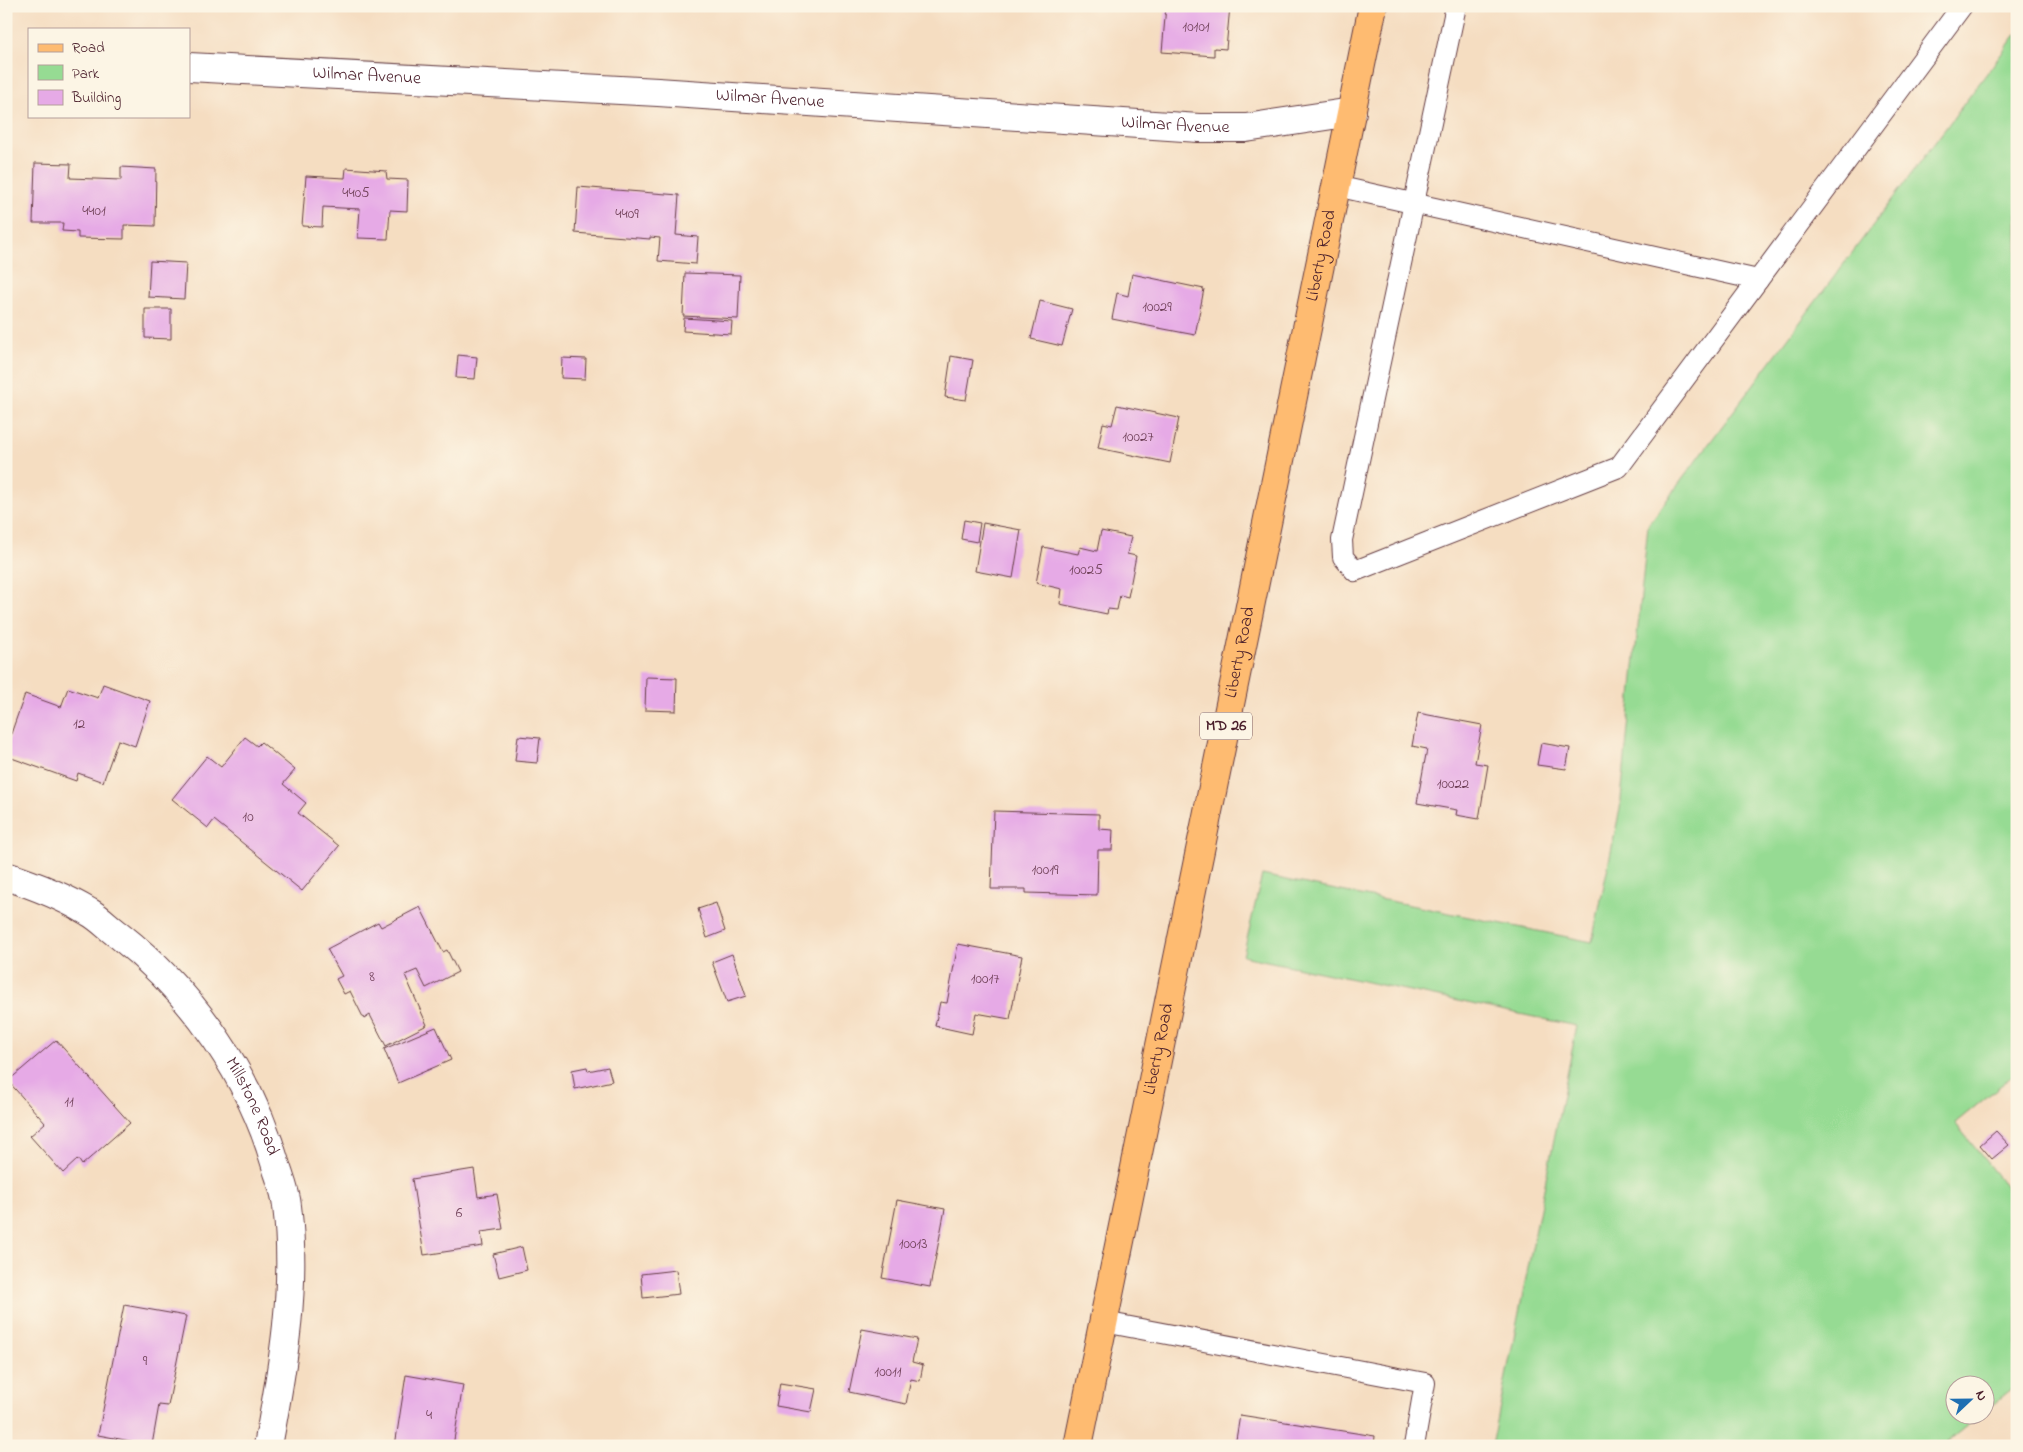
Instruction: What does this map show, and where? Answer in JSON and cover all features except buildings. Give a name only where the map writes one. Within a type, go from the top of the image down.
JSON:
[{"type":"main road","name":"Liberty Road","points":[[1078,1446],[1373,6]]},
{"type":"street","name":"Wilmar Avenue","points":[[190,67],[658,92],[1199,128],[1246,128],[1352,112]]},
{"type":"street","name":"Millstone Road","points":[[6,876],[26,882],[89,912],[149,959],[199,1014],[237,1072],[268,1135],[287,1204],[292,1271],[285,1357],[268,1446]]},
{"type":"lane","points":[[1456,6],[1342,540],[1343,557],[1355,571],[1619,468],[1962,6]]},
{"type":"lane","points":[[1336,186],[1758,280]]},
{"type":"lane","points":[[1104,1322],[1425,1383],[1414,1446]]},
{"type":"green space","points":[[2017,33],[2017,1072],[1955,1123],[2017,1200],[2017,1385],[1996,1402],[1996,1374],[1946,1374],[1946,1424],[1969,1424],[1942,1446],[1492,1446],[1577,1026],[1243,956],[1262,875],[1592,942],[1620,809],[1648,525]]}]
